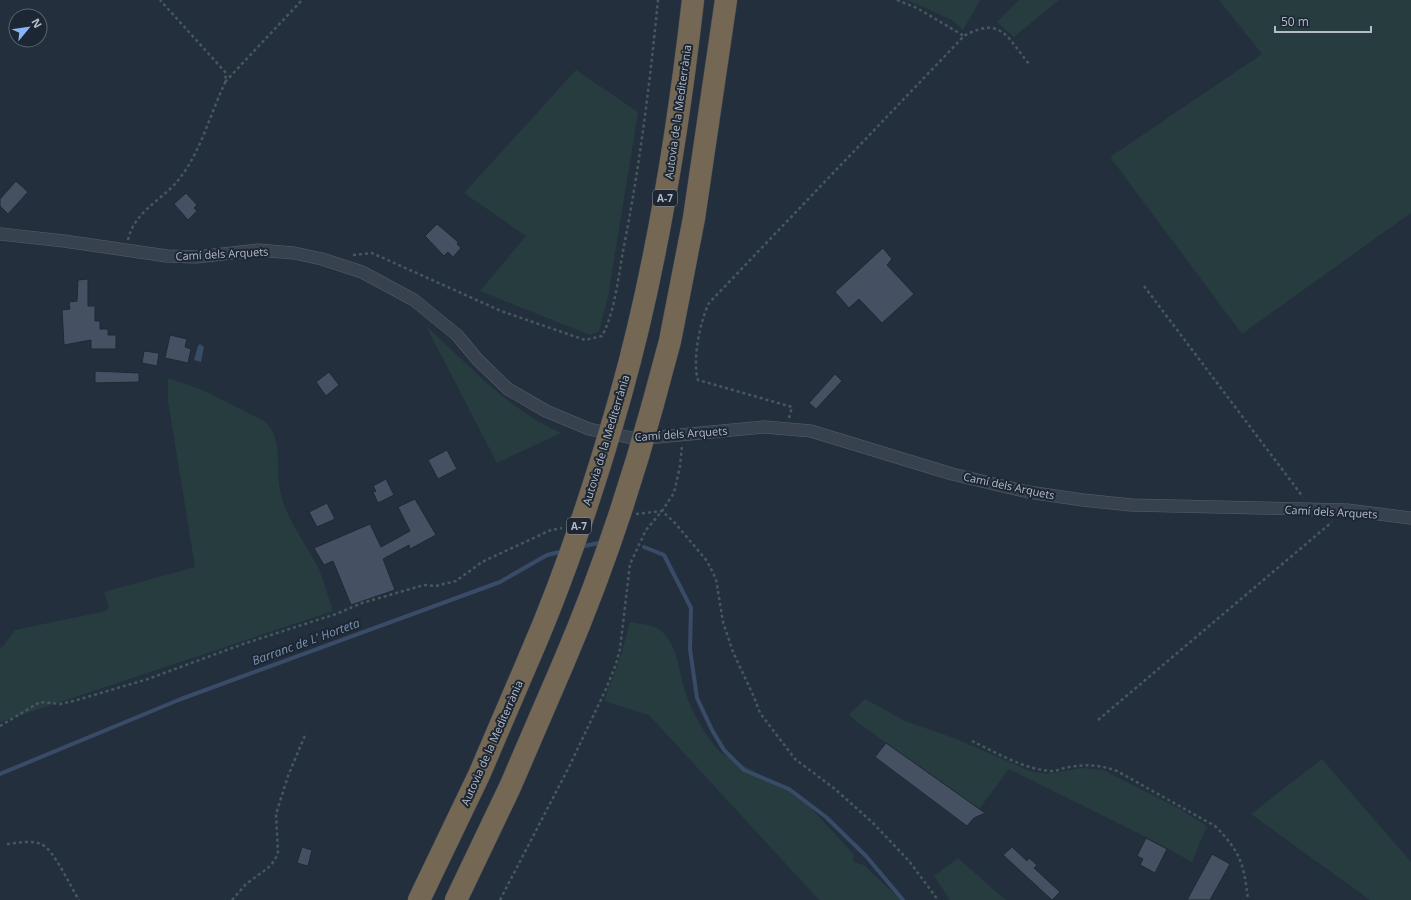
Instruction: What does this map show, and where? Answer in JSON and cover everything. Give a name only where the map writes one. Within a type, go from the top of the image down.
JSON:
[{"type":"highway","name":"Autovia de la Mediterrània","points":[[419,900],[479,775],[546,619],[604,453],[635,345],[668,183],[693,0]]},
{"type":"highway","points":[[456,900],[510,787],[563,664],[579,625],[635,466],[670,341],[694,218],[726,0]]},
{"type":"street","name":"Camí dels Arquets","points":[[0,234],[167,256],[196,257],[258,250],[294,253],[322,259],[362,272],[414,300],[457,335],[477,359],[508,389],[546,411],[589,429],[637,439],[765,427],[811,431],[952,474],[1034,493],[1131,505],[1347,510],[1411,518]]},
{"type":"path","points":[[126,250],[128,237],[136,220],[152,203],[171,188],[191,161],[225,83],[226,73],[160,0]]},
{"type":"path","points":[[225,83],[302,0]]},
{"type":"path","points":[[351,255],[372,253],[501,311],[585,340],[602,336],[610,319],[631,209],[648,96],[658,0]]},
{"type":"path","points":[[896,0],[917,8],[964,36]]},
{"type":"path","points":[[787,429],[792,407],[698,380],[695,369],[706,310],[709,303],[964,36],[982,28],[991,27],[1000,29],[1030,64]]},
{"type":"path","points":[[1144,286],[1313,510]]},
{"type":"path","points":[[500,900],[569,767],[606,689],[616,664],[620,649],[630,564],[646,530],[662,511],[674,493],[680,466],[683,435]]},
{"type":"path","points":[[1098,720],[1347,510]]},
{"type":"path","points":[[633,514],[662,511],[675,523],[708,561],[716,579],[723,622],[732,652],[754,697],[760,713],[795,759],[835,789],[879,830],[909,862],[938,900]]},
{"type":"path","points":[[0,726],[40,702],[60,704],[77,700],[148,679],[243,644],[336,614],[362,603],[424,584],[436,586],[456,581],[482,562],[551,530],[566,527]]},
{"type":"path","points":[[232,900],[246,884],[268,868],[275,860],[278,852],[276,814],[288,776],[306,733]]},
{"type":"path","points":[[972,742],[1020,764],[1039,770],[1054,771],[1087,765],[1100,765],[1117,771],[1215,826],[1228,839],[1239,855],[1244,870],[1248,900]]},
{"type":"path","points":[[7,844],[24,842],[42,844],[51,853],[79,900]]},
{"type":"green space","points":[[907,0],[980,0],[963,30],[952,20]]},
{"type":"green space","points":[[1019,0],[1059,0],[1014,37],[997,22]]},
{"type":"green space","points":[[1219,0],[1411,0],[1411,213],[1242,334],[1110,157],[1262,54]]},
{"type":"green space","points":[[576,70],[638,112],[608,297],[599,331],[590,335],[480,291],[526,236],[464,193]]},
{"type":"green space","points":[[426,326],[473,371],[506,399],[523,412],[561,433],[497,463]]},
{"type":"green space","points":[[168,378],[205,391],[264,421],[270,428],[277,444],[280,490],[286,510],[318,567],[333,611],[0,722],[0,648],[15,630],[106,611],[109,607],[104,592],[195,567],[168,401]]},
{"type":"green space","points":[[630,622],[657,628],[669,640],[676,656],[685,691],[691,707],[714,746],[720,752],[770,780],[794,790],[853,854],[854,862],[864,865],[901,900],[819,900],[649,715],[604,701],[621,655]]},
{"type":"green space","points":[[865,699],[905,721],[954,738],[1030,771],[1046,774],[1083,768],[1103,770],[1178,808],[1207,826],[1192,862],[1148,838],[1009,769],[979,809],[857,722],[849,714]]},
{"type":"green space","points":[[1322,759],[1411,862],[1411,900],[1370,900],[1251,814]]},
{"type":"green space","points":[[958,858],[1007,900],[950,900],[934,876]]},
{"type":"water","points":[[200,344],[204,347],[201,362],[194,360]]},
{"type":"building","points":[[16,181],[28,192],[8,214],[0,206],[0,199]]},
{"type":"building","points":[[186,193],[197,205],[194,208],[197,211],[188,220],[174,204]]},
{"type":"building","points":[[437,224],[458,242],[457,244],[461,248],[453,257],[448,252],[444,256],[425,236]]},
{"type":"building","points":[[883,248],[892,259],[887,265],[914,294],[882,323],[859,299],[849,308],[835,292]]},
{"type":"building","points":[[88,279],[88,306],[95,306],[95,321],[100,321],[100,329],[108,329],[108,335],[116,335],[116,349],[91,349],[91,340],[64,345],[62,310],[70,309],[69,302],[77,301],[78,280]]},
{"type":"building","points":[[170,335],[187,339],[185,347],[191,349],[188,363],[165,358]]},
{"type":"building","points":[[144,351],[159,353],[157,366],[142,363]]},
{"type":"building","points":[[95,371],[139,373],[139,382],[95,383]]},
{"type":"building","points":[[329,372],[339,385],[326,396],[316,382]]},
{"type":"building","points":[[835,374],[842,381],[816,409],[809,403]]},
{"type":"building","points":[[447,450],[457,469],[438,479],[428,460]]},
{"type":"building","points":[[386,479],[394,495],[378,503],[373,492],[376,491],[373,486]]},
{"type":"building","points":[[415,499],[436,535],[410,549],[409,545],[383,559],[395,590],[351,605],[333,561],[324,565],[314,548],[370,524],[381,547],[410,531],[398,507]]},
{"type":"building","points":[[327,503],[335,519],[317,527],[309,512]]},
{"type":"building","points":[[886,743],[985,813],[974,818],[967,826],[875,757]]},
{"type":"building","points":[[1146,838],[1167,849],[1155,873],[1140,865],[1143,859],[1137,856]]},
{"type":"building","points":[[302,847],[312,850],[308,866],[297,863]]},
{"type":"building","points":[[1012,847],[1027,861],[1029,858],[1037,865],[1034,868],[1060,892],[1052,900],[1003,855]]},
{"type":"building","points":[[1212,854],[1230,864],[1210,900],[1187,900]]},
{"type":"waterway","name":"Barranc de L' Horteta","points":[[580,547],[603,542]]},
{"type":"waterway","points":[[644,547],[664,555],[691,608],[690,649],[697,698],[712,730],[724,750],[744,770],[789,789],[826,817],[866,856],[903,900]]},
{"type":"waterway","name":"Barranc de L' Horteta","points":[[0,774],[181,699],[500,582],[547,555],[564,551]]}]
